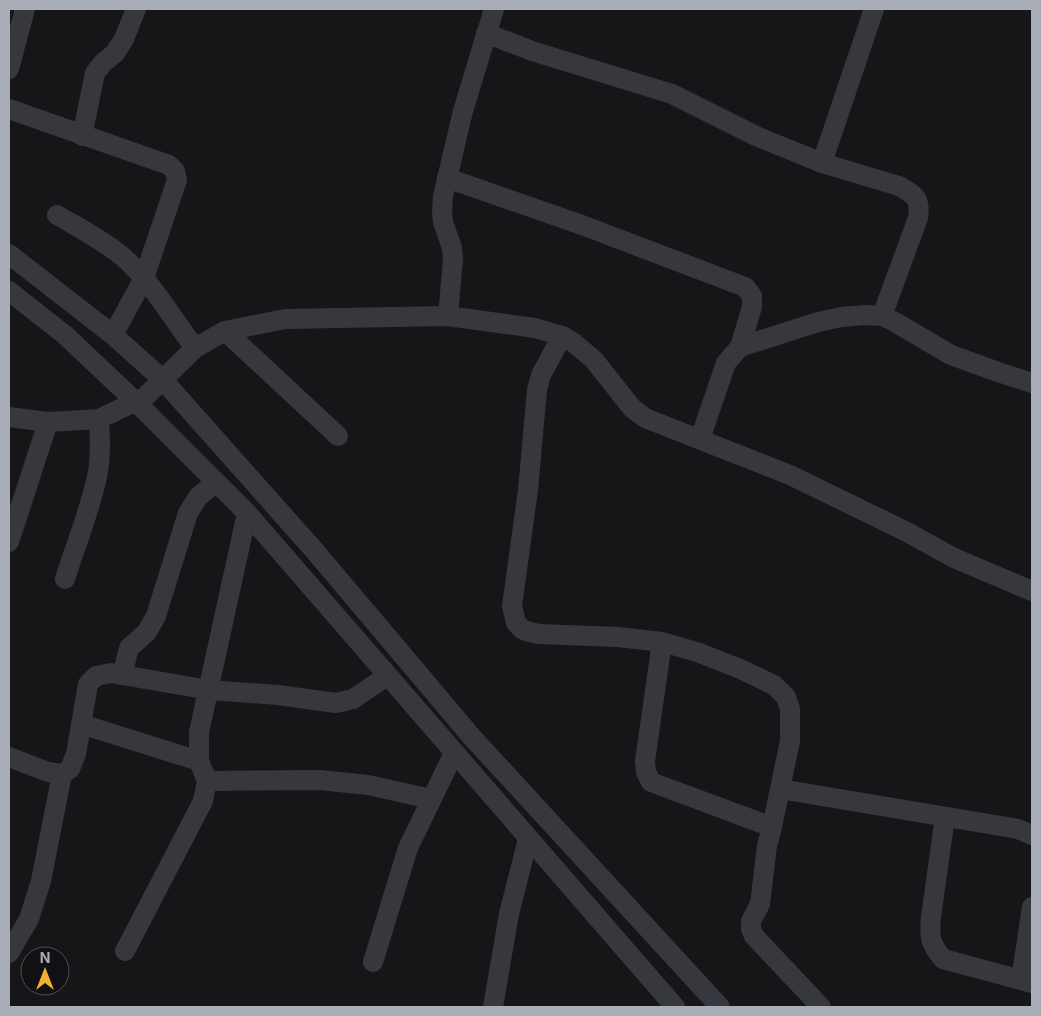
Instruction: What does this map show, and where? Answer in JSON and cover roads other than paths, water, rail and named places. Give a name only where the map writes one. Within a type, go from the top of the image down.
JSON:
[{"type":"street","points":[[9,69],[25,9]]},
{"type":"street","points":[[82,136],[95,73],[102,63],[115,54],[136,9]]},
{"type":"street","points":[[448,316],[452,253],[450,239],[443,222],[442,211],[463,111],[494,9]]},
{"type":"street","points":[[822,163],[874,9]]},
{"type":"street","points":[[486,33],[532,51],[672,94],[756,136],[822,163],[899,186],[917,198],[920,208],[918,218],[882,316]]},
{"type":"street","points":[[9,109],[169,165],[175,171],[176,180],[144,278],[113,336]]},
{"type":"street","points":[[448,178],[582,225],[745,287],[752,296],[752,307],[740,347],[726,363],[700,439]]},
{"type":"street","points":[[57,215],[93,236],[123,257],[144,278],[195,348]]},
{"type":"street","points":[[9,254],[113,336],[216,482],[247,513],[675,1007]]},
{"type":"street","points":[[9,291],[65,335],[150,391],[314,550],[471,736],[720,1007]]},
{"type":"street","points":[[9,416],[48,422],[99,419],[150,391],[195,348],[225,331],[285,318],[448,316],[535,328],[562,336],[574,343],[594,360],[632,408],[645,418],[790,475],[907,532],[954,558],[1032,591]]},
{"type":"street","points":[[740,347],[818,322],[857,316],[882,316],[893,320],[951,355],[1032,382]]},
{"type":"street","points":[[225,331],[338,436]]},
{"type":"street","points":[[562,336],[541,375],[537,390],[528,490],[512,606],[516,623],[523,630],[538,634],[662,642],[697,652],[738,668],[774,685],[786,697],[790,710],[790,741],[767,846],[760,904],[751,921],[751,929],[754,936],[820,1007]]},
{"type":"street","points":[[65,579],[98,471],[101,447],[99,419]]},
{"type":"street","points":[[9,542],[48,422]]},
{"type":"street","points":[[122,675],[129,648],[147,632],[156,616],[188,513],[198,497],[216,482]]},
{"type":"street","points":[[125,951],[203,801],[207,781],[200,761],[200,732],[247,513]]},
{"type":"street","points":[[662,642],[645,761],[646,772],[651,782],[772,827]]},
{"type":"street","points":[[9,757],[48,772],[62,774],[70,769],[76,754],[88,684],[96,676],[111,673],[208,690],[278,695],[336,703],[353,699],[387,676]]},
{"type":"street","points":[[81,724],[200,761]]},
{"type":"street","points":[[374,962],[408,848],[454,753]]},
{"type":"street","points":[[9,953],[29,919],[41,881],[62,774]]},
{"type":"street","points":[[207,781],[320,780],[368,785],[431,799]]},
{"type":"street","points":[[780,789],[1018,829],[1032,835]]},
{"type":"street","points":[[945,817],[931,917],[930,933],[933,948],[943,958],[1027,981],[1032,907]]},
{"type":"street","points":[[492,1007],[509,914],[528,839]]}]
